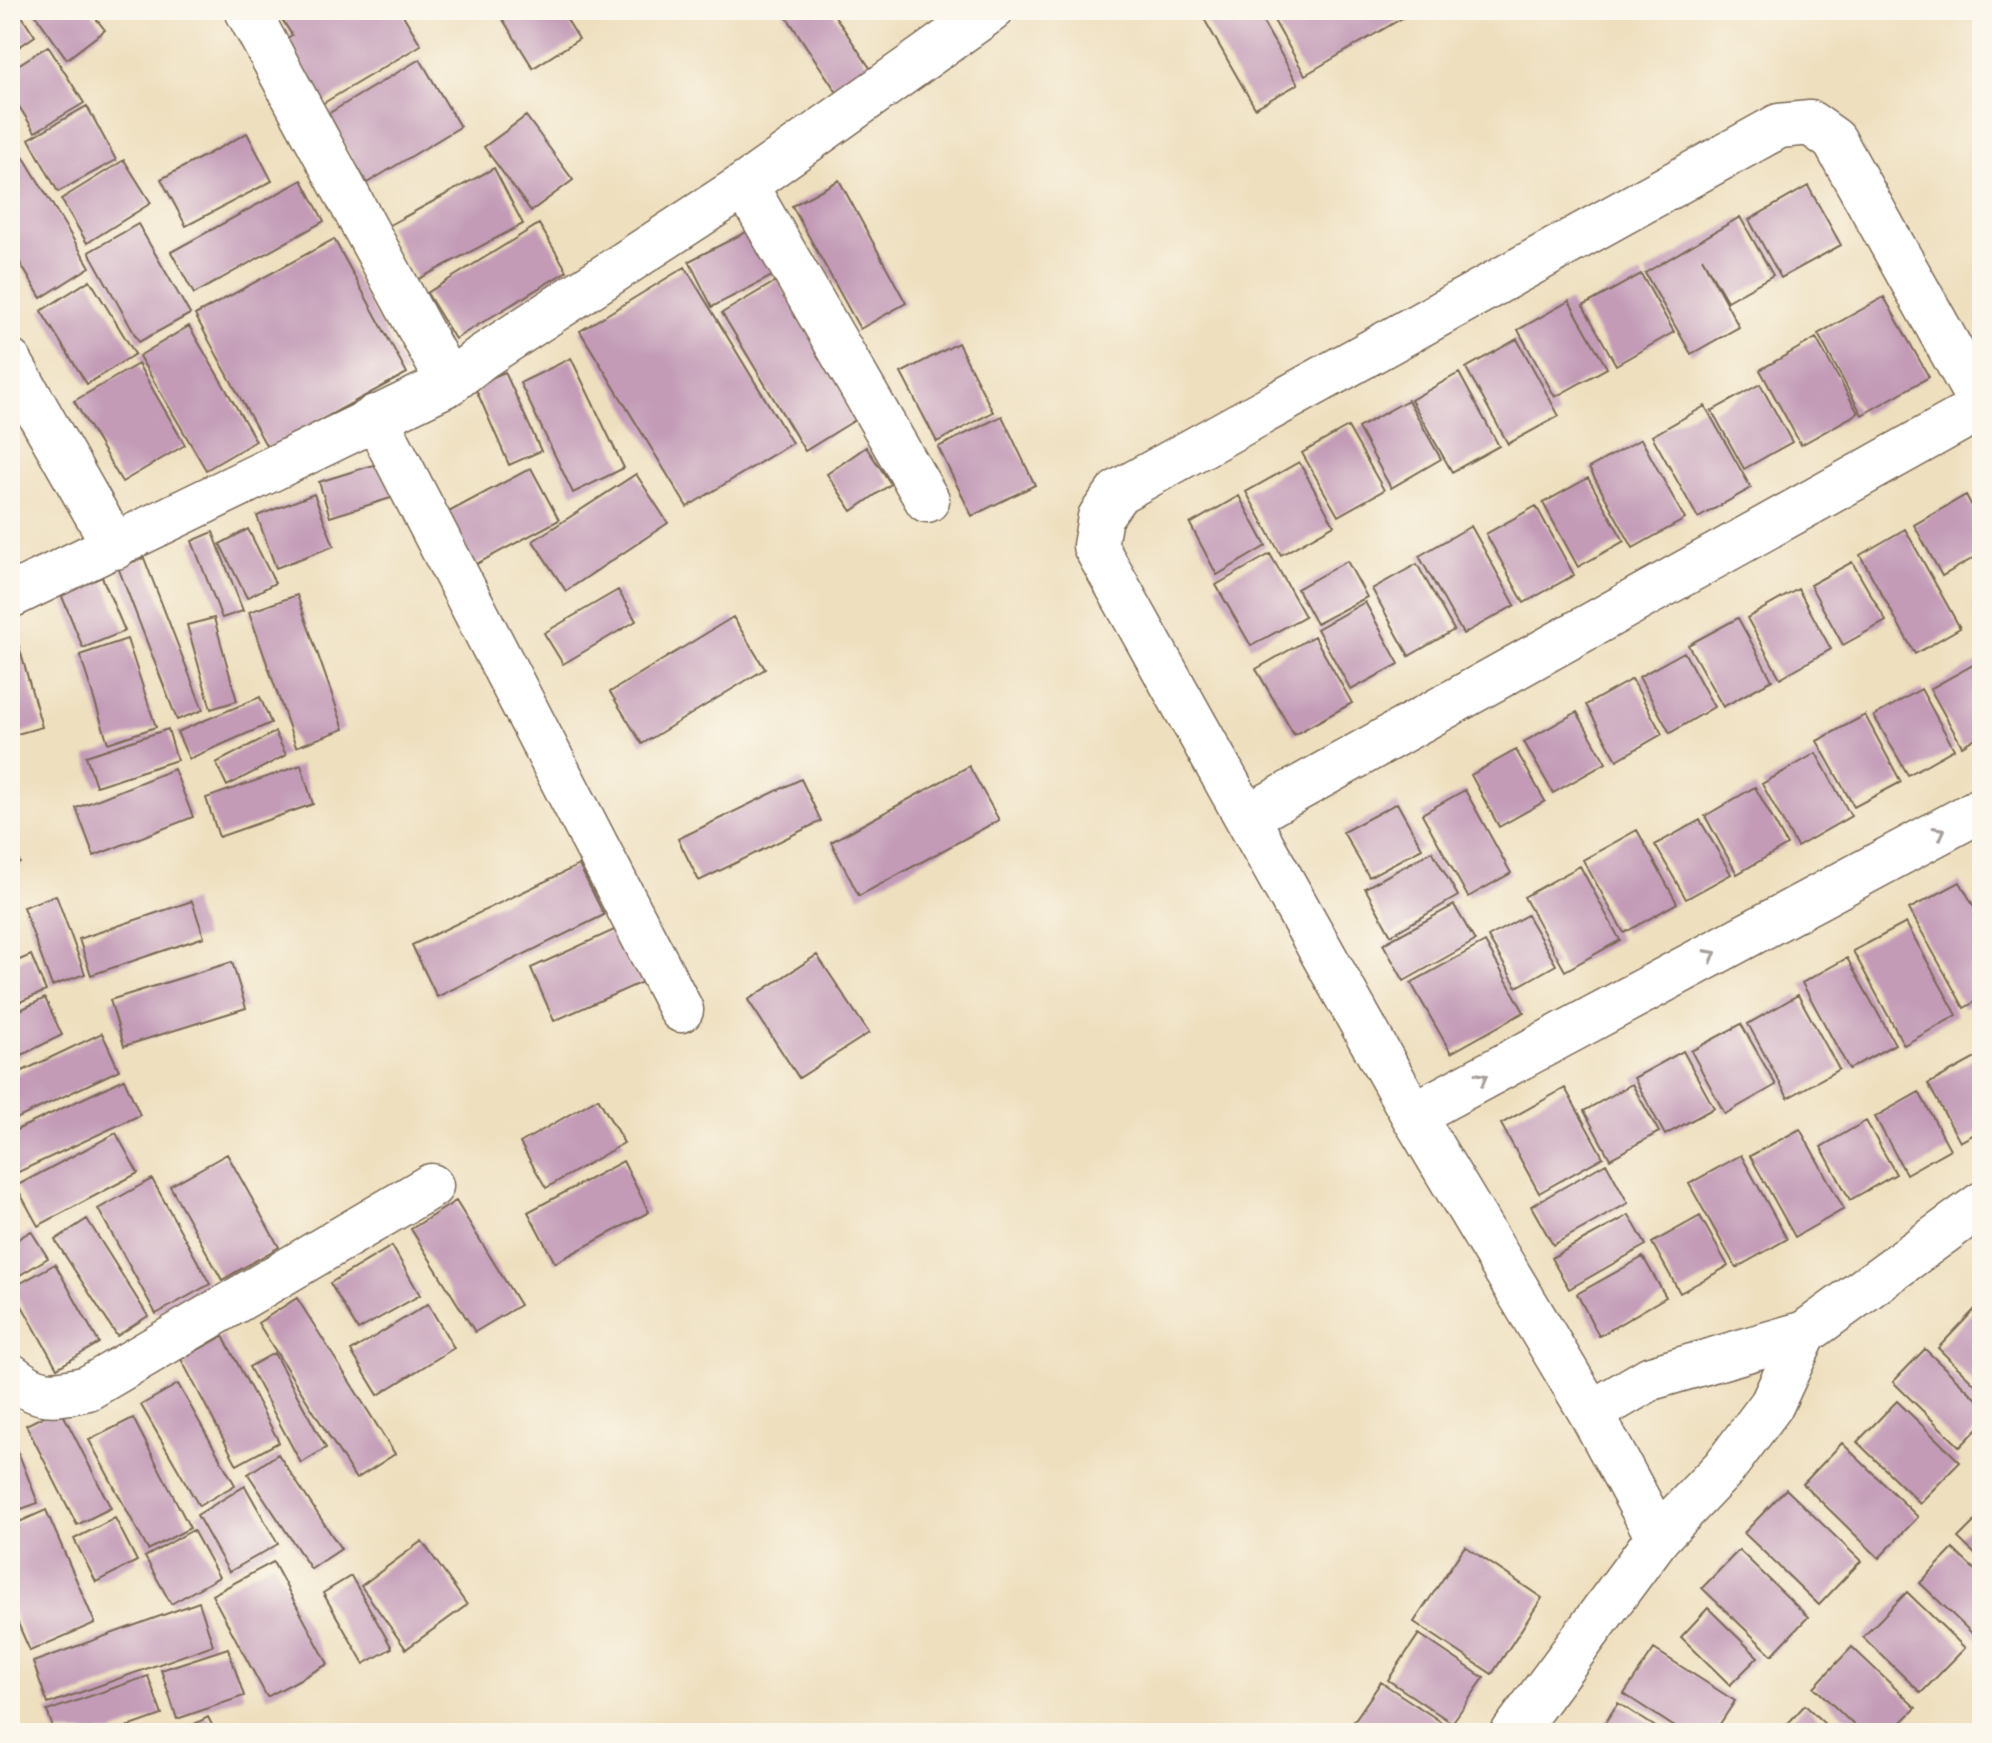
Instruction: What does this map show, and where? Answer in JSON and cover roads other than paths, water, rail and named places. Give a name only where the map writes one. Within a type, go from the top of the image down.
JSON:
[{"type":"street","points":[[247,10],[449,383]]},
{"type":"street","points":[[10,596],[449,383],[482,357],[745,185],[991,10]]},
{"type":"street","points":[[1249,816],[1982,406],[1834,140],[1810,123],[1779,126],[1118,492],[1100,517],[1095,546],[1249,816],[1413,1115],[1591,1413],[1658,1537]]},
{"type":"street","points":[[745,185],[927,500]]},
{"type":"street","points":[[10,362],[115,547]]},
{"type":"street","points":[[375,417],[681,1010]]},
{"type":"street","points":[[1413,1115],[1982,809]]},
{"type":"street","points":[[10,1375],[28,1390],[51,1396],[88,1388],[431,1186]]},
{"type":"street","points":[[1591,1413],[1651,1378],[1805,1333],[1982,1204]]},
{"type":"street","points":[[1513,1733],[1658,1537],[1724,1468],[1772,1404],[1805,1333]]}]
